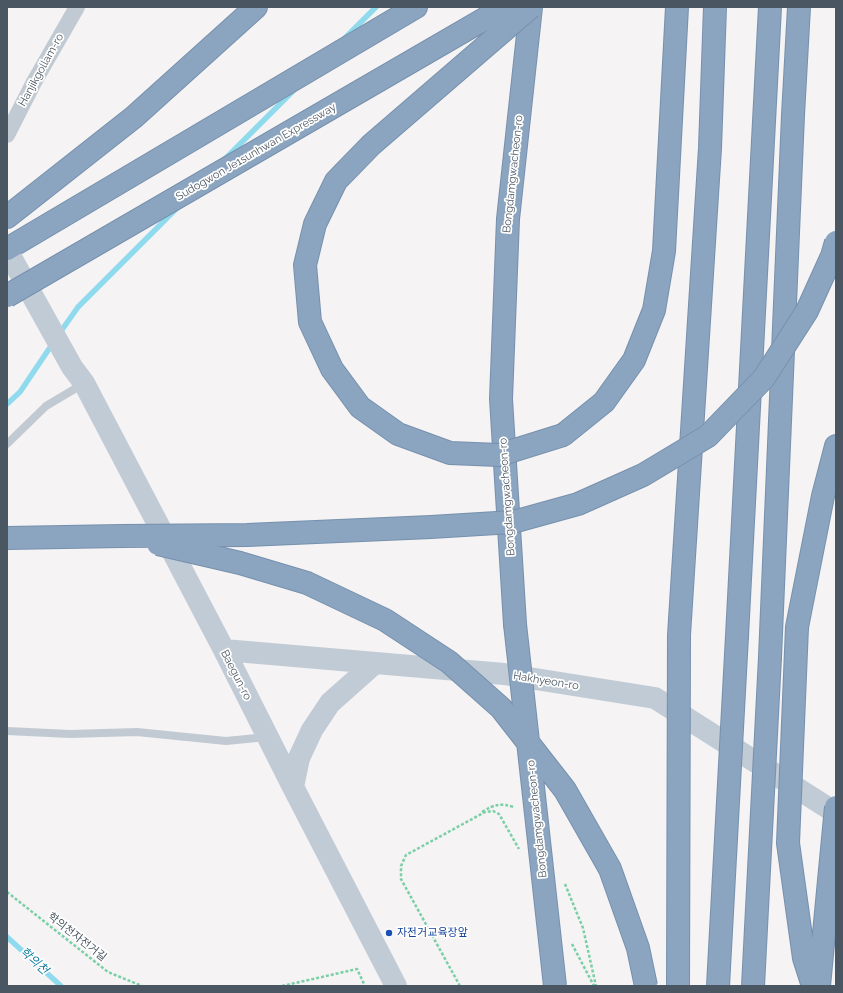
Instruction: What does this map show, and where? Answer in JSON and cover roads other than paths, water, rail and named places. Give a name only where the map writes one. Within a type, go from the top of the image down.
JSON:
[{"type":"highway","points":[[7,217],[134,117],[256,7]]},
{"type":"highway","points":[[7,249],[416,7]]},
{"type":"highway","name":"Sudogwon Je1sunhwan Expressway","points":[[7,296],[505,7]]},
{"type":"highway","points":[[531,7],[371,145],[336,181],[315,224],[305,265],[310,322],[332,369],[360,406],[398,434],[450,453],[499,455],[563,435],[604,402],[634,360],[654,310],[664,251],[677,7]]},
{"type":"highway","name":"Bongdamgwacheon-ro","points":[[531,7],[508,219],[501,399],[515,624],[555,986]]},
{"type":"highway","points":[[678,986],[679,635],[710,148],[715,7]]},
{"type":"highway","points":[[718,986],[770,7]]},
{"type":"highway","points":[[753,986],[770,657],[799,7]]},
{"type":"highway","points":[[7,538],[247,535],[431,527],[513,522],[578,504],[643,476],[708,436],[764,378],[807,311],[832,256],[836,242]]},
{"type":"highway","points":[[813,986],[804,958],[788,843],[797,627],[823,496],[836,446]]},
{"type":"highway","points":[[122,536],[240,563],[307,583],[385,620],[449,662],[501,708],[565,790],[610,869],[638,948],[646,986]]},
{"type":"highway","points":[[819,986],[836,807]]},
{"type":"main road","name":"Baegun-ro","points":[[7,249],[78,375],[224,650],[267,737],[396,986]]},
{"type":"main road","name":"Hakhyeon-ro","points":[[224,650],[504,674],[655,698],[836,813]]},
{"type":"main road","points":[[293,787],[299,758],[315,725],[330,702],[375,663]]},
{"type":"street","name":"Hanjikgollam-ro","points":[[7,135],[34,82],[77,7]]},
{"type":"lane","points":[[7,444],[78,375]]},
{"type":"lane","points":[[7,731],[70,734],[137,732],[226,741],[267,737]]},
{"type":"waterway","points":[[345,38],[376,7]]},
{"type":"waterway","points":[[225,159],[293,91]]},
{"type":"waterway","points":[[59,334],[78,307],[176,209]]},
{"type":"waterway","points":[[7,404],[20,392],[53,343]]},
{"type":"waterway","name":"학의천","points":[[7,937],[61,986]]},
{"type":"place","name":"자전거교육장앞","points":[[389,933]]}]
